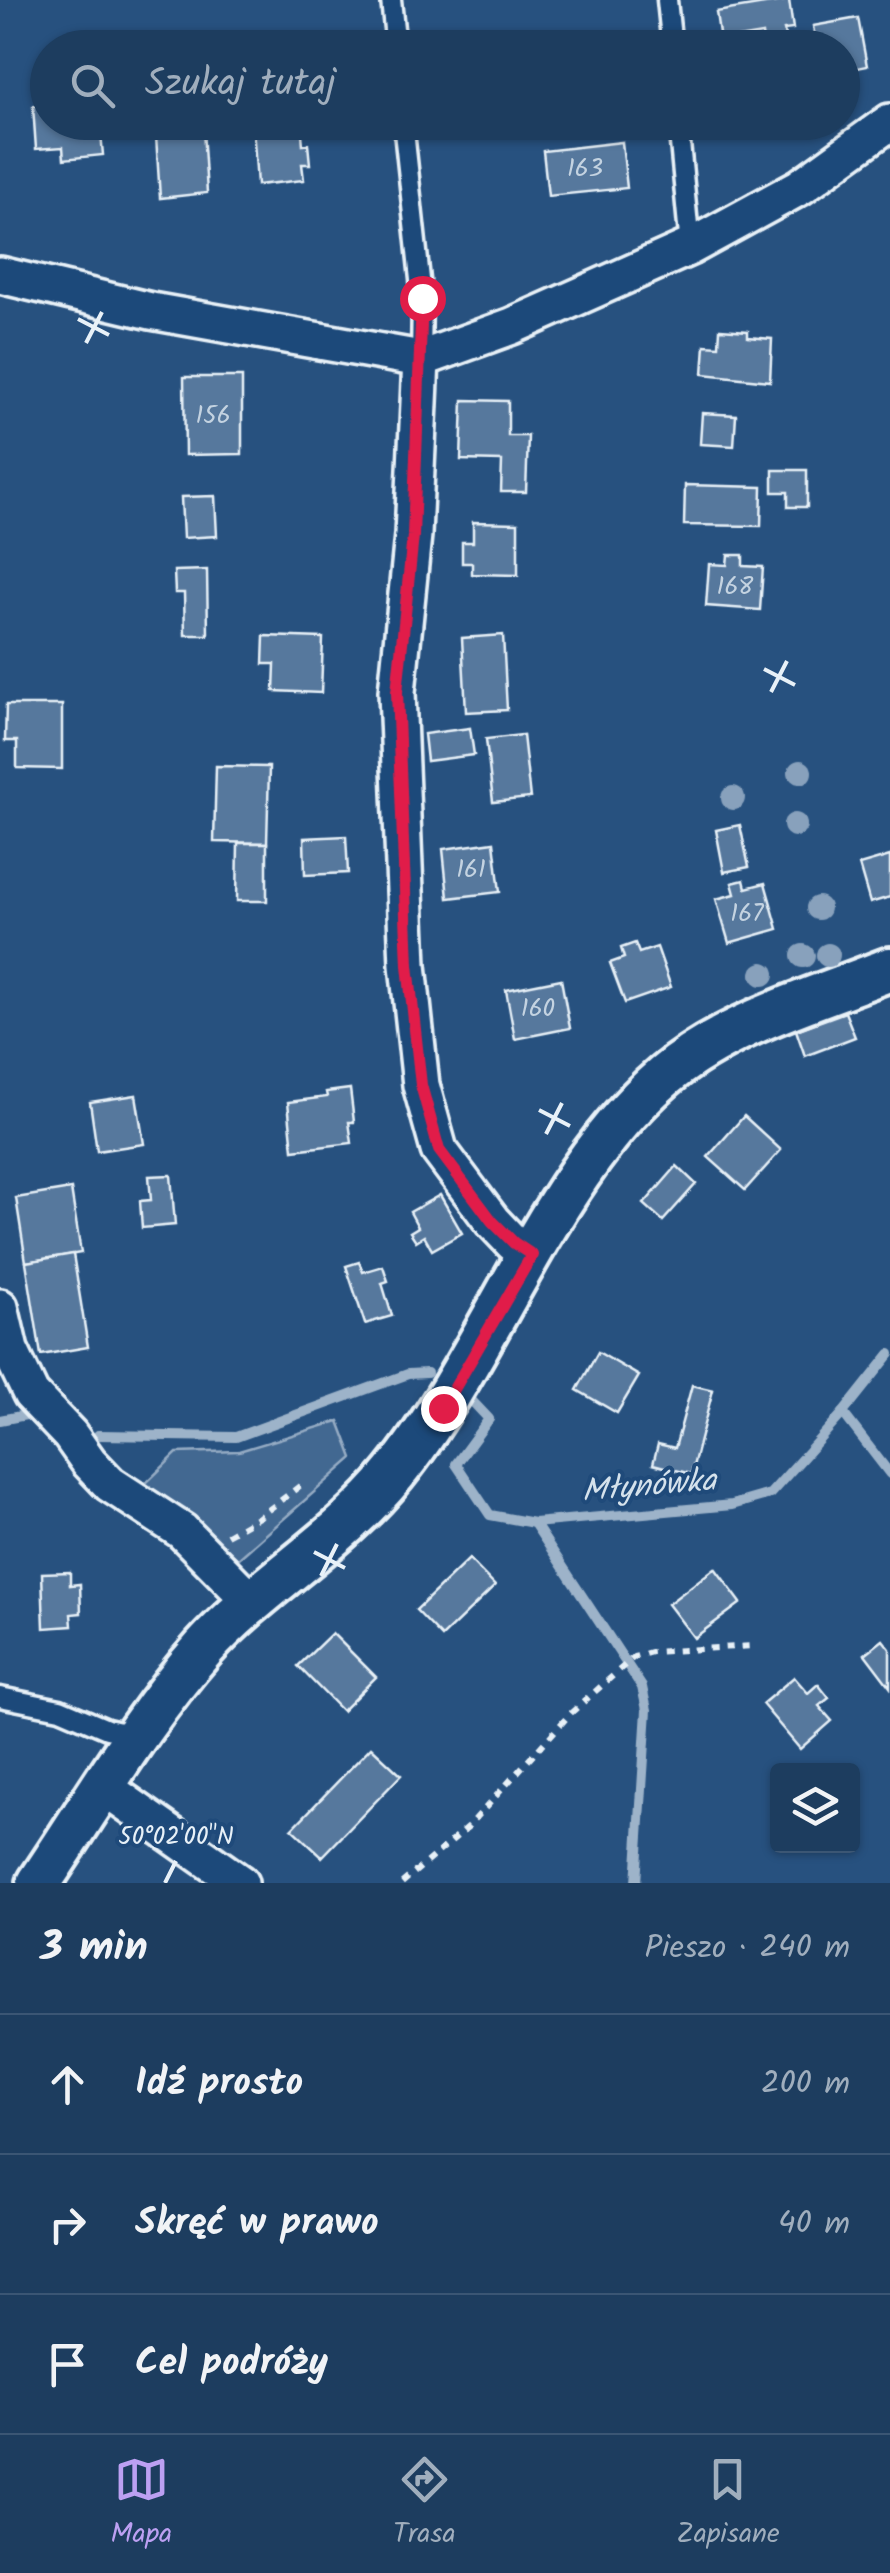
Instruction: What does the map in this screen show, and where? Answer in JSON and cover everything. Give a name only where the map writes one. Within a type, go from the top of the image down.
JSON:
[{"type":"street","points":[[0,275],[151,311],[422,359],[512,326],[690,247],[800,187],[890,122]]},
{"type":"street","points":[[422,359],[413,536],[397,692],[408,965],[421,1085],[439,1150],[492,1221],[532,1255]]},
{"type":"street","points":[[39,1883],[138,1736],[204,1648],[390,1479],[443,1408],[532,1255],[629,1110],[676,1067],[730,1034],[890,969]]},
{"type":"street","points":[[0,1306],[10,1350],[31,1394],[70,1435],[89,1462],[110,1484],[182,1531],[254,1603]]},
{"type":"street","points":[[104,1787],[240,1883]]},
{"type":"lane","points":[[391,0],[394,30]]},
{"type":"lane","points":[[667,0],[670,30]]},
{"type":"lane","points":[[406,140],[422,298],[422,359]]},
{"type":"lane","points":[[680,140],[690,247]]},
{"type":"lane","points":[[0,1697],[60,1709],[106,1729],[138,1736]]},
{"type":"path","points":[[217,1540],[259,1517],[300,1485]]},
{"type":"path","points":[[402,1883],[468,1826],[571,1713],[634,1657],[651,1652],[752,1646]]},
{"type":"shaded area","points":[[339,1421],[353,1458],[238,1559],[179,1506],[145,1484],[177,1453],[239,1451]]},
{"type":"building","points":[[789,0],[793,29],[718,30],[716,12]]},
{"type":"building","points":[[858,18],[867,66],[860,67],[860,30],[814,30],[813,26]]},
{"type":"building","points":[[35,140],[102,140],[103,155],[64,159],[63,147],[36,149]]},
{"type":"building","points":[[156,140],[204,140],[207,193],[160,198]]},
{"type":"building","points":[[254,140],[303,140],[303,145],[308,144],[310,164],[302,164],[304,180],[257,185]]},
{"type":"building","points":[[622,142],[627,188],[548,196],[543,151]]},
{"type":"building","points":[[720,329],[748,331],[748,337],[772,339],[770,381],[703,374],[705,345],[719,346]]},
{"type":"building","points":[[184,377],[242,377],[242,454],[185,455]]},
{"type":"building","points":[[463,400],[508,401],[508,436],[528,436],[526,492],[501,492],[502,461],[461,460]]},
{"type":"building","points":[[702,413],[736,415],[734,446],[700,444]]},
{"type":"building","points":[[773,470],[807,470],[807,507],[788,507],[788,492],[773,492]]},
{"type":"building","points":[[685,485],[762,487],[761,526],[684,525]]},
{"type":"building","points":[[215,496],[217,536],[183,538],[181,497]]},
{"type":"building","points":[[473,522],[518,523],[518,575],[472,574],[472,563],[462,563],[462,542],[473,542]]},
{"type":"building","points":[[728,555],[743,555],[743,566],[763,567],[760,610],[706,606],[709,564],[727,565]]},
{"type":"building","points":[[207,570],[208,635],[185,635],[184,593],[175,593],[174,571]]},
{"type":"building","points":[[503,635],[507,710],[466,712],[462,638]]},
{"type":"building","points":[[264,636],[323,638],[321,693],[274,691],[275,664],[263,664]]},
{"type":"building","points":[[6,705],[62,705],[62,769],[17,768],[17,741],[5,741]]},
{"type":"building","points":[[470,728],[474,755],[427,761],[424,734]]},
{"type":"building","points":[[523,735],[530,798],[493,802],[486,739]]},
{"type":"building","points":[[216,766],[269,767],[267,843],[214,842]]},
{"type":"building","points":[[740,825],[749,867],[724,872],[716,830]]},
{"type":"building","points":[[346,836],[348,873],[305,875],[304,838]]},
{"type":"building","points":[[494,842],[500,892],[448,898],[443,849]]},
{"type":"building","points":[[238,843],[267,843],[267,901],[237,901]]},
{"type":"building","points":[[890,856],[890,897],[870,903],[859,865]]},
{"type":"building","points":[[744,880],[746,888],[765,883],[778,929],[729,943],[716,899],[735,894],[732,883]]},
{"type":"building","points":[[635,943],[639,953],[657,947],[671,987],[625,1003],[610,963],[624,958],[621,948]]},
{"type":"building","points":[[561,979],[570,1028],[515,1039],[506,990]]},
{"type":"building","points":[[845,1012],[855,1037],[805,1056],[796,1030]]},
{"type":"building","points":[[350,1089],[352,1143],[293,1150],[288,1102],[327,1097],[326,1092]]},
{"type":"building","points":[[136,1095],[144,1144],[97,1151],[90,1102]]},
{"type":"building","points":[[744,1116],[781,1150],[745,1190],[708,1157]]},
{"type":"building","points":[[677,1166],[696,1184],[663,1221],[644,1204]]},
{"type":"building","points":[[171,1175],[175,1225],[142,1228],[140,1201],[151,1200],[149,1176]]},
{"type":"building","points":[[71,1189],[81,1253],[26,1262],[16,1198]]},
{"type":"building","points":[[440,1195],[462,1233],[432,1250],[424,1236],[416,1241],[410,1232],[418,1227],[410,1212]]},
{"type":"building","points":[[73,1254],[88,1347],[41,1355],[26,1262]]},
{"type":"building","points":[[359,1262],[363,1272],[383,1266],[388,1281],[382,1283],[392,1316],[365,1324],[346,1266]]},
{"type":"building","points":[[598,1352],[639,1376],[617,1413],[577,1390]]},
{"type":"building","points":[[692,1385],[713,1390],[691,1474],[653,1464],[658,1444],[675,1448]]},
{"type":"building","points":[[469,1559],[495,1586],[442,1637],[416,1610]]},
{"type":"building","points":[[715,1568],[741,1603],[694,1638],[668,1604]]},
{"type":"building","points":[[70,1572],[70,1585],[80,1584],[81,1613],[71,1614],[72,1626],[44,1628],[42,1573]]},
{"type":"building","points":[[332,1633],[376,1677],[342,1711],[298,1666]]},
{"type":"building","points":[[883,1640],[890,1649],[890,1687],[865,1654]]},
{"type":"building","points":[[794,1677],[808,1693],[818,1684],[829,1698],[819,1706],[832,1721],[800,1749],[762,1704]]},
{"type":"building","points":[[371,1747],[401,1775],[322,1857],[292,1829]]},
{"type":"waterway","name":"Młynówka","points":[[472,1401],[489,1419],[456,1464],[490,1515],[534,1523],[732,1505],[770,1494],[890,1354]]},
{"type":"waterway","name":"Młynówka","points":[[98,1435],[236,1437],[408,1374],[427,1373]]},
{"type":"waterway","points":[[843,1413],[890,1474]]},
{"type":"waterway","name":"Młynówka","points":[[0,1420],[31,1414]]},
{"type":"waterway","points":[[534,1523],[642,1687],[647,1710],[636,1883]]},
{"type":"route","points":[[422,298],[413,536],[397,692],[408,965],[421,1085],[439,1150],[492,1221],[532,1255],[443,1408]]}]
